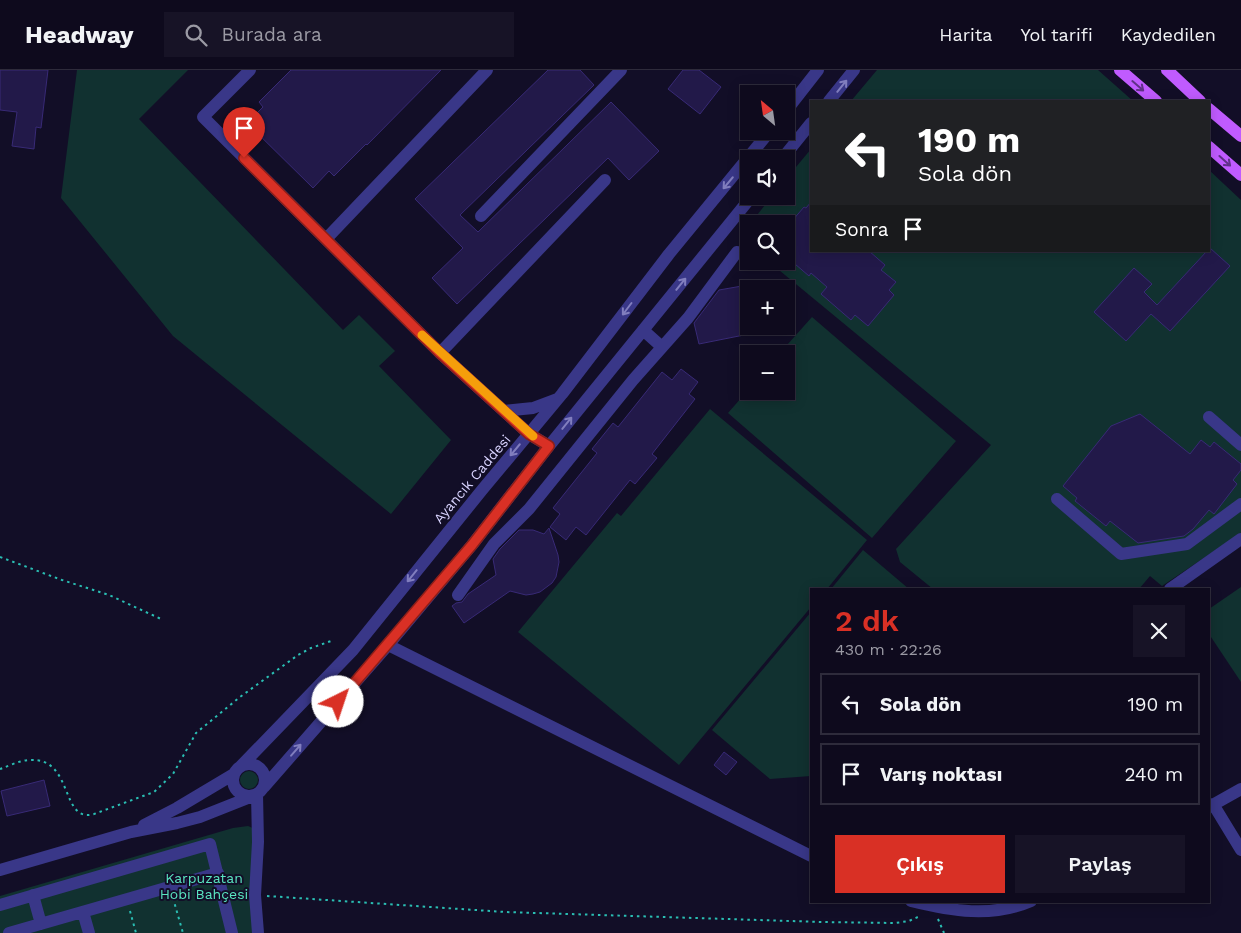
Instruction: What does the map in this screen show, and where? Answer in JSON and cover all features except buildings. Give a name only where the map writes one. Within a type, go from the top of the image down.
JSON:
[{"type":"main road","points":[[1120,70],[1155,100]]},
{"type":"main road","points":[[1168,70],[1199,100]]},
{"type":"main road","points":[[1210,110],[1241,136]]},
{"type":"main road","points":[[1210,148],[1241,175]]},
{"type":"street","points":[[250,70],[203,117],[440,353],[529,434],[549,446]]},
{"type":"street","points":[[326,239],[487,70]]},
{"type":"street","points":[[481,216],[620,70]]},
{"type":"street","points":[[795,99],[818,70]]},
{"type":"street","points":[[830,100],[854,70]]},
{"type":"street","points":[[789,150],[810,124]]},
{"type":"street","points":[[1228,126],[1241,128]]},
{"type":"street","name":"Ayancık Caddesi","points":[[130,832],[177,808],[237,770],[353,650],[559,398],[669,254],[763,140]]},
{"type":"street","points":[[440,353],[605,180]]},
{"type":"street","name":"Ayancık Caddesi","points":[[0,870],[130,832],[200,817],[258,792],[388,646],[472,545],[549,446],[745,205]]},
{"type":"street","points":[[458,595],[494,544],[529,509],[627,387],[688,318],[737,252]]},
{"type":"street","points":[[643,330],[662,347]]},
{"type":"street","points":[[504,411],[533,408],[559,398]]},
{"type":"street","points":[[1209,417],[1241,445]]},
{"type":"street","points":[[1057,499],[1121,554],[1187,544],[1241,504]]},
{"type":"street","points":[[1171,588],[1241,539]]},
{"type":"street","points":[[388,646],[810,856]]},
{"type":"street","points":[[258,792],[242,795],[235,789],[233,779],[237,770],[251,764],[260,768],[265,777],[258,792],[255,895],[258,933]]},
{"type":"street","points":[[1241,790],[1211,806],[1241,850]]},
{"type":"street","points":[[0,904],[210,844],[232,933]]},
{"type":"street","points":[[10,933],[218,873]]},
{"type":"street","points":[[33,895],[41,924]]},
{"type":"street","points":[[920,903],[969,911],[989,912],[1017,907],[1026,903]]},
{"type":"street","points":[[83,912],[89,933]]},
{"type":"path","points":[[0,557],[62,580],[109,594],[160,619]]},
{"type":"path","points":[[0,769],[28,760],[41,761],[48,764],[58,773],[75,809],[86,815],[94,814],[154,792],[172,774],[196,733],[240,697],[298,656],[311,648],[334,640]]},
{"type":"path","points":[[170,886],[183,933]]},
{"type":"path","points":[[255,895],[506,912],[895,923],[918,918],[933,906]]},
{"type":"path","points":[[127,899],[136,933]]},
{"type":"green space","points":[[77,70],[188,70],[139,119],[343,330],[359,315],[395,351],[379,366],[451,440],[391,514],[173,336],[61,198]]},
{"type":"green space","points":[[877,70],[1098,70],[1132,100],[852,100]]},
{"type":"green space","points":[[810,150],[810,252],[1210,252],[1210,171],[1241,200],[1241,533],[1162,586],[1150,576],[1140,588],[932,588],[900,562],[896,549],[991,445],[795,283],[795,280],[791,280],[779,270],[795,270],[795,215],[757,215],[765,205],[795,205],[795,168]]},
{"type":"green space","points":[[812,317],[956,441],[872,538],[728,413],[740,399],[795,400],[795,345],[787,345]]},
{"type":"green space","points":[[710,409],[867,540],[828,588],[810,588],[810,608],[679,765],[518,632],[617,513],[621,516]]},
{"type":"green space","points":[[863,550],[908,588],[832,588]]},
{"type":"green space","points":[[1241,587],[1241,682],[1210,636],[1210,608]]},
{"type":"green space","points":[[810,613],[810,776],[770,779],[712,730]]},
{"type":"green space","points":[[249,771],[255,774],[258,780],[255,786],[249,789],[243,786],[240,780],[243,774]]},
{"type":"green space","name":"Karpuzatan Hobi Bahçesi","points":[[248,826],[255,829],[259,933],[0,933],[0,896],[233,828]]},
{"type":"slow traffic","points":[[422,335],[533,436]]},
{"type":"route","points":[[244,158],[440,353],[529,434],[549,446],[472,545],[388,646],[338,702]]}]
